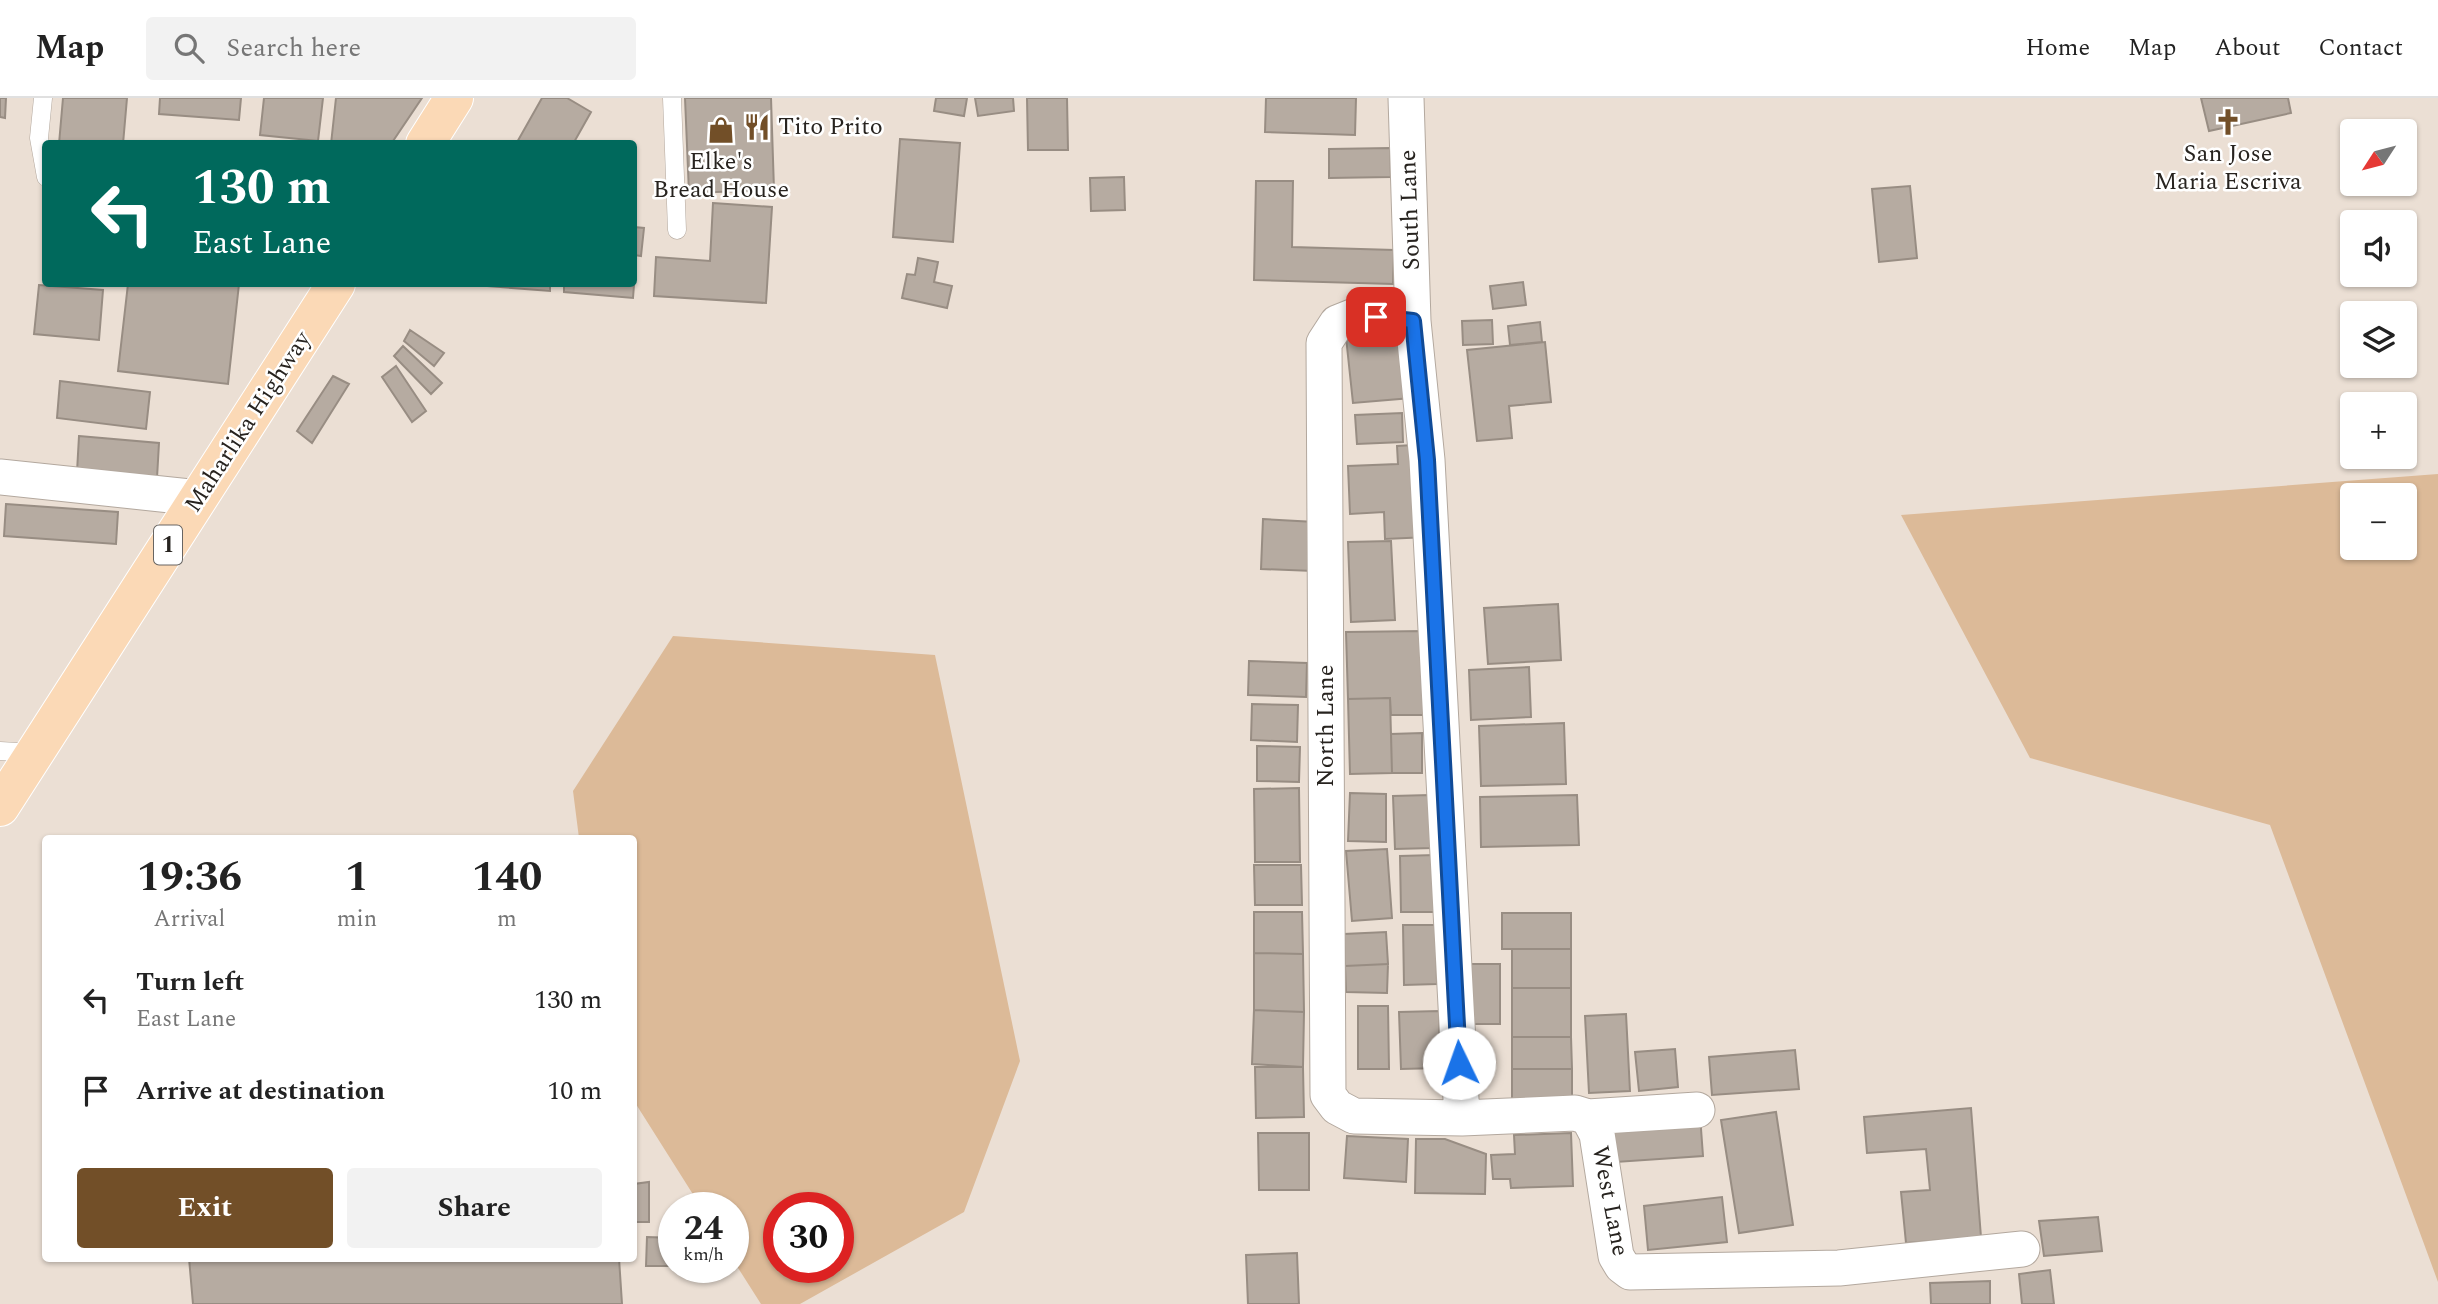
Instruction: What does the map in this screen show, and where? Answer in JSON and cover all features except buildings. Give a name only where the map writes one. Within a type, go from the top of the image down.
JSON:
[{"type":"main road","points":[[428,140],[454,98]]},
{"type":"main road","name":"Maharlika Highway","points":[[0,807],[17,752],[199,498],[334,287]]},
{"type":"street","name":"South Lane","points":[[1406,98],[1413,321],[1427,460],[1462,1118]]},
{"type":"street","name":"North Lane","points":[[1337,1107],[1328,1095],[1324,343],[1337,323],[1357,314],[1413,321]]},
{"type":"street","points":[[0,477],[199,498]]},
{"type":"street","name":"West Lane","points":[[1337,1107],[1354,1116],[1462,1118],[1575,1113],[1588,1117],[1597,1134],[1616,1256],[1630,1272],[1839,1268],[2022,1249]]},
{"type":"street","points":[[1588,1117],[1697,1110]]},
{"type":"lane","points":[[42,155],[39,138],[43,98]]},
{"type":"lane","points":[[672,98],[677,230]]},
{"type":"shaded area","points":[[2438,474],[2438,1282],[2270,825],[2030,758],[1901,515]]},
{"type":"shaded area","points":[[673,636],[935,655],[1020,1061],[964,1212],[854,1274],[854,1192],[763,1192],[763,1283],[837,1283],[800,1304],[761,1304],[748,1283],[749,1192],[692,1192],[637,1106],[637,835],[579,835],[573,791]]},
{"type":"place","name":"San Jose Maria Escriva","points":[[2228,122]]},
{"type":"place","name":"Tito Prito","points":[[757,127]]},
{"type":"place","name":"Elke's Bread House","points":[[721,130]]},
{"type":"route","points":[[1376,317],[1413,321],[1427,460],[1459,1063]]}]
